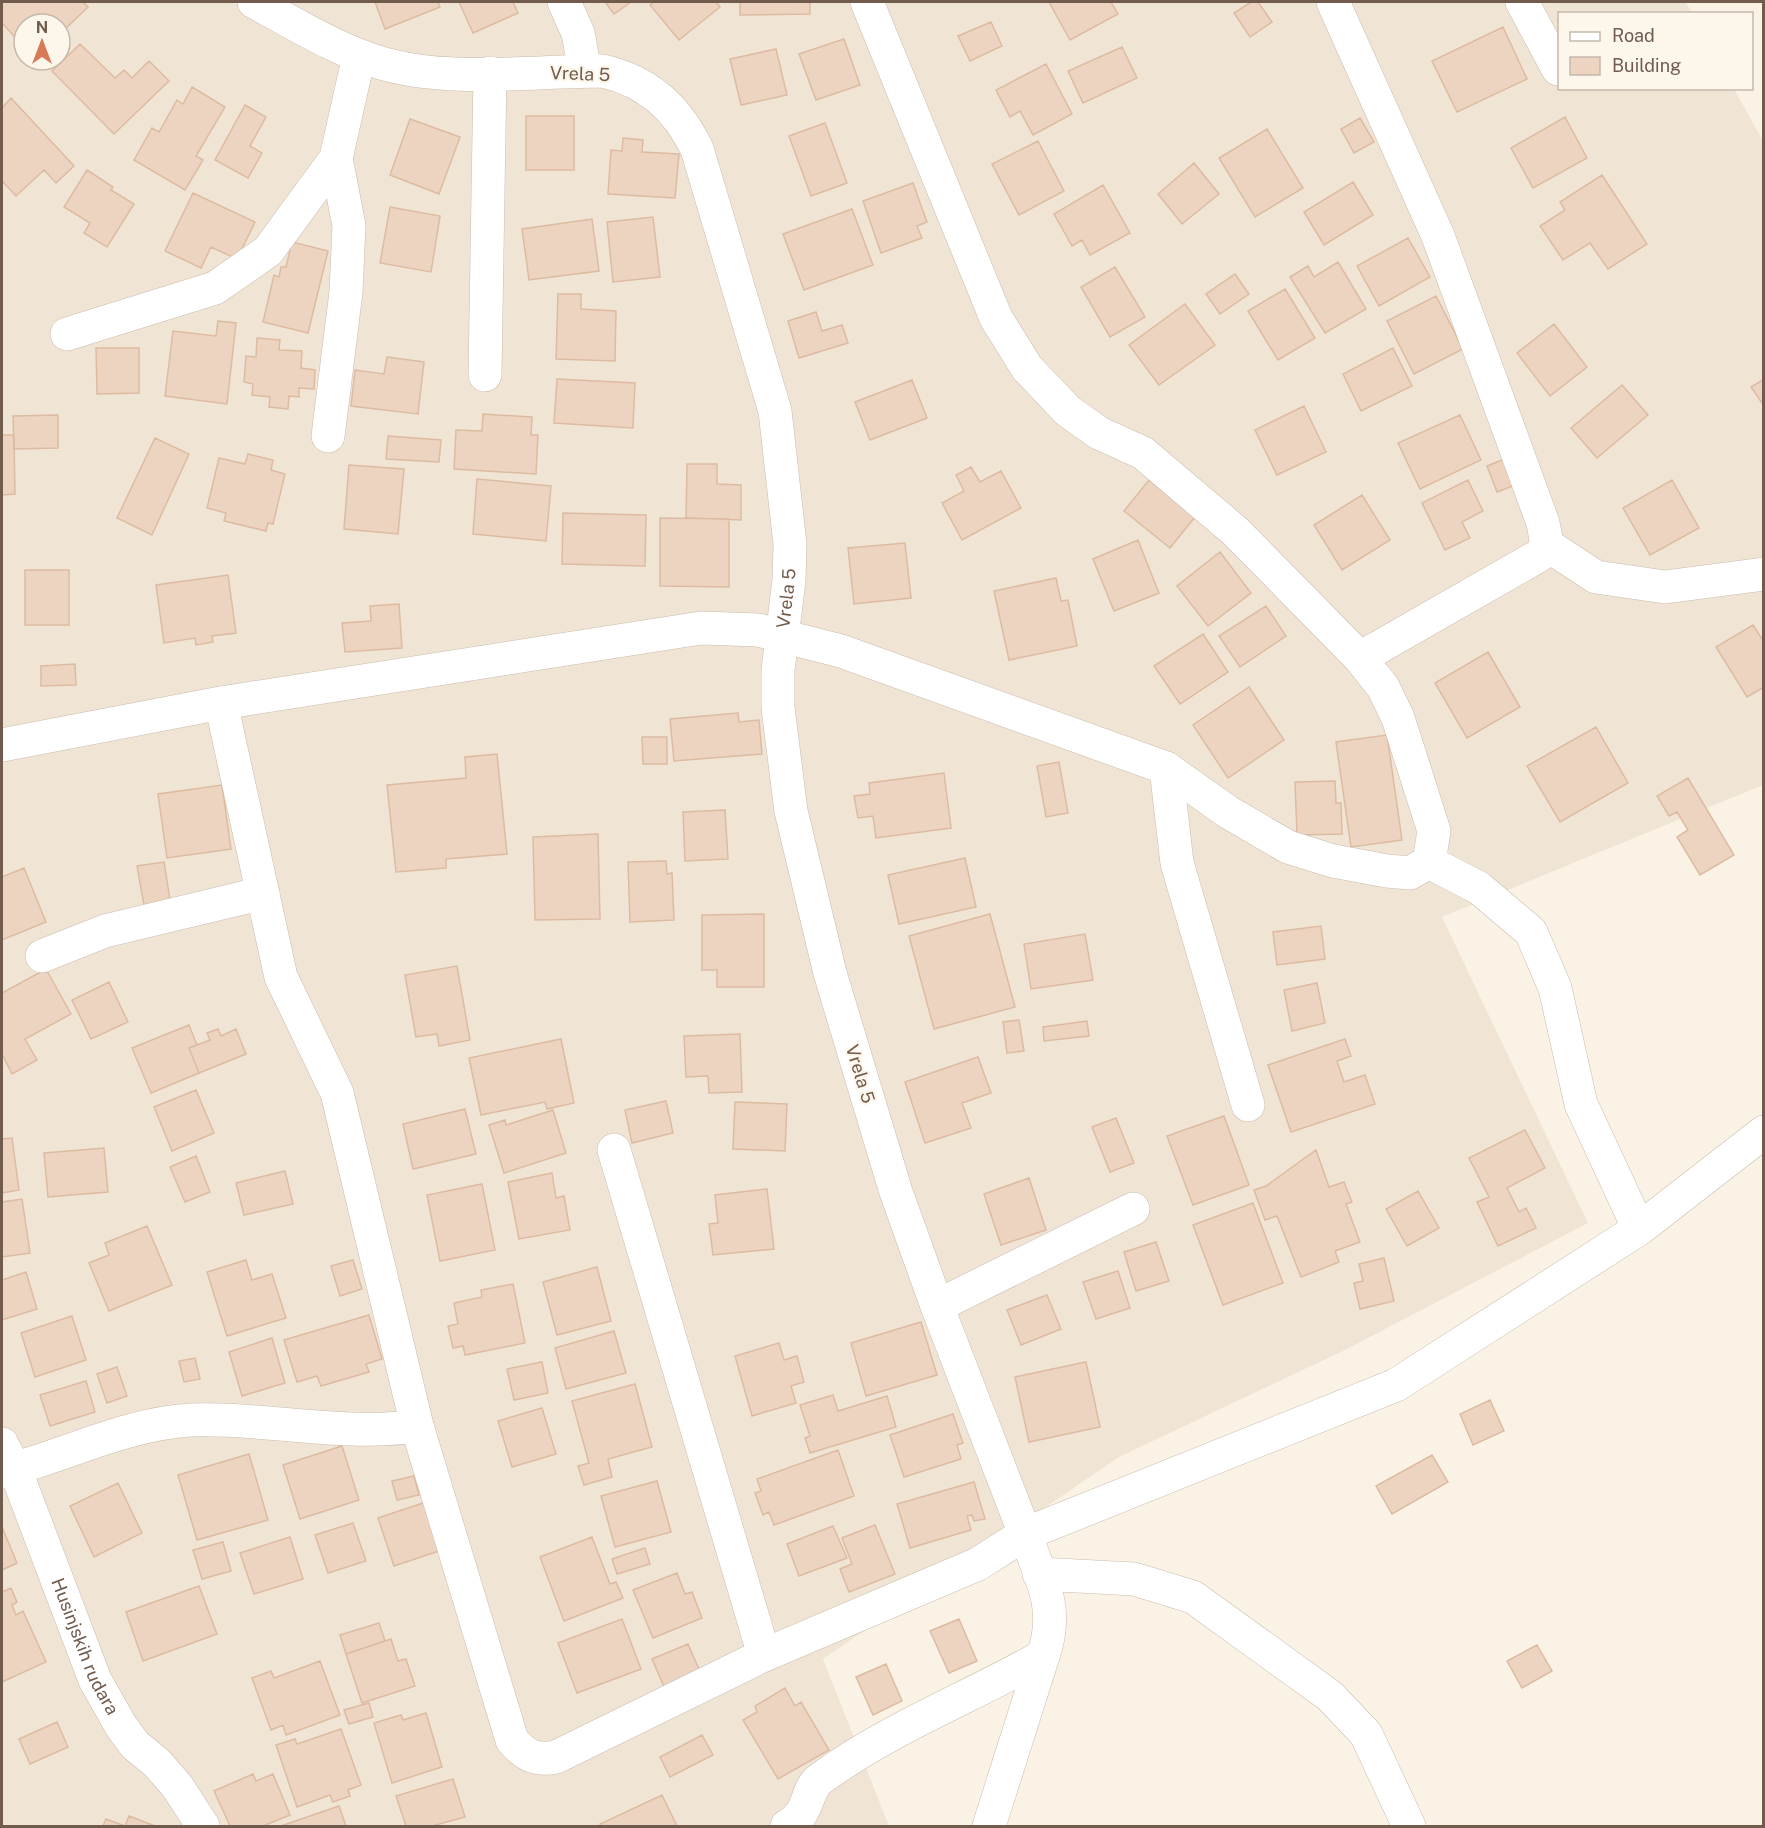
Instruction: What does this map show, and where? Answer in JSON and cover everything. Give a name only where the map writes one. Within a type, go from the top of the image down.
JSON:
[{"type":"street","name":"Vrela 5","points":[[254,2],[359,56],[407,69],[446,74],[603,71],[622,76],[643,85],[664,100],[680,117],[697,149],[775,411],[790,544],[789,580],[777,670],[778,708],[791,811],[830,973],[896,1192],[936,1306],[1021,1524],[1051,1608],[1050,1637],[989,1827]]},
{"type":"street","points":[[564,2],[578,33],[585,71]]},
{"type":"street","points":[[867,2],[996,318],[1026,368],[1068,411],[1099,433],[1143,453],[1235,531],[1360,658],[1383,687],[1398,718],[1434,831],[1429,862]]},
{"type":"street","points":[[1333,2],[1438,236],[1543,523],[1547,545],[1540,555],[1360,658]]},
{"type":"street","points":[[1522,2],[1558,69]]},
{"type":"street","points":[[67,334],[215,288],[268,251],[336,158],[359,56]]},
{"type":"street","points":[[485,375],[490,73]]},
{"type":"street","points":[[328,436],[346,292],[350,226],[336,158]]},
{"type":"street","points":[[1547,545],[1596,577],[1665,588],[1764,574]]},
{"type":"street","points":[[2,745],[221,703],[701,628],[737,628],[782,635],[841,651],[1166,768],[1228,812],[1288,847],[1333,861],[1387,871],[1410,873],[1429,862]]},
{"type":"street","points":[[221,703],[281,977],[337,1094],[417,1426],[512,1740],[531,1757],[543,1759],[556,1757],[764,1655],[978,1564],[1021,1524],[1396,1385],[1639,1229],[1764,1132]]},
{"type":"street","points":[[1166,768],[1177,862],[1248,1105]]},
{"type":"street","points":[[1429,862],[1479,888],[1531,932],[1555,988],[1581,1104],[1639,1229]]},
{"type":"street","points":[[42,956],[105,931],[263,893]]},
{"type":"street","points":[[614,1150],[764,1655]]},
{"type":"street","points":[[936,1306],[1133,1209]]},
{"type":"street","points":[[6,1462],[162,1423],[192,1420],[367,1430],[417,1426]]},
{"type":"street","name":"Husinjskih rudara","points":[[6,1462],[95,1680],[107,1703],[135,1745],[157,1763],[177,1786],[203,1827]]},
{"type":"street","points":[[1039,1574],[1134,1579],[1193,1597],[1330,1696],[1366,1734],[1409,1827]]},
{"type":"street","points":[[786,1827],[806,1810],[818,1781],[897,1732],[1043,1656]]},
{"type":"shaded area","points":[[2,2],[1686,2],[1691,12],[1558,12],[1558,90],[1735,90],[1763,141],[1763,785],[1442,917],[1588,1223],[1345,1350],[1119,1457],[823,1659],[889,1826],[2,1826]]},
{"type":"building","points":[[2,2],[83,2],[88,7],[72,22],[72,12],[12,12],[12,34],[2,23]]},
{"type":"building","points":[[375,2],[438,2],[440,7],[385,29]]},
{"type":"building","points":[[459,2],[513,2],[518,13],[473,33]]},
{"type":"building","points":[[605,2],[631,2],[614,14]]},
{"type":"building","points":[[654,2],[716,2],[720,7],[679,40],[650,5]]},
{"type":"building","points":[[740,2],[810,2],[810,14],[740,15]]},
{"type":"building","points":[[1049,2],[1111,2],[1118,14],[1070,40]]},
{"type":"building","points":[[1251,2],[1258,2],[1272,22],[1250,37],[1234,13]]},
{"type":"building","points":[[991,22],[1002,46],[970,61],[958,36]]},
{"type":"building","points":[[1503,27],[1527,79],[1457,112],[1432,61]]},
{"type":"building","points":[[844,39],[860,85],[816,100],[799,54]]},
{"type":"building","points":[[80,44],[115,78],[124,70],[132,78],[149,61],[169,81],[114,134],[53,72],[72,72],[72,52]]},
{"type":"building","points":[[1122,47],[1137,78],[1083,103],[1068,71]]},
{"type":"building","points":[[776,49],[787,95],[741,105],[730,59]]},
{"type":"building","points":[[1046,64],[1072,114],[1033,135],[1020,111],[1010,117],[996,90]]},
{"type":"building","points":[[192,87],[225,107],[196,156],[203,160],[185,190],[134,160],[152,128],[159,132],[177,100],[183,104]]},
{"type":"building","points":[[11,98],[74,166],[56,183],[44,170],[16,196],[2,181],[2,108]]},
{"type":"building","points":[[245,105],[266,117],[250,146],[262,153],[248,178],[215,160]]},
{"type":"building","points":[[526,116],[574,116],[574,170],[526,170]]},
{"type":"building","points":[[1565,117],[1587,158],[1533,188],[1511,148]]},
{"type":"building","points":[[1360,118],[1374,142],[1354,153],[1341,129]]},
{"type":"building","points":[[410,119],[460,137],[439,194],[390,175]]},
{"type":"building","points":[[825,123],[847,183],[811,196],[789,136]]},
{"type":"building","points":[[1267,129],[1303,188],[1255,217],[1219,158]]},
{"type":"building","points":[[623,138],[643,140],[642,152],[679,154],[675,198],[608,194],[611,150],[622,151]]},
{"type":"building","points":[[1038,141],[1064,191],[1019,215],[992,164]]},
{"type":"building","points":[[1194,163],[1219,194],[1182,224],[1158,194]]},
{"type":"building","points":[[87,170],[113,187],[111,190],[134,204],[107,247],[84,233],[90,223],[64,207]]},
{"type":"building","points":[[1602,175],[1647,244],[1608,269],[1590,243],[1563,260],[1540,226],[1565,210],[1560,202]]},
{"type":"building","points":[[1353,182],[1373,215],[1324,245],[1304,212]]},
{"type":"building","points":[[913,183],[927,222],[917,226],[922,238],[881,253],[863,201]]},
{"type":"building","points":[[1103,185],[1130,233],[1090,255],[1082,240],[1072,246],[1054,214]]},
{"type":"building","points":[[193,193],[255,222],[237,259],[211,247],[201,268],[165,251]]},
{"type":"building","points":[[390,207],[440,216],[431,272],[380,263]]},
{"type":"building","points":[[852,209],[873,265],[804,290],[783,234]]},
{"type":"building","points":[[653,217],[660,277],[613,282],[607,222]]},
{"type":"building","points":[[592,219],[599,271],[529,280],[522,229]]},
{"type":"building","points":[[1408,238],[1430,277],[1379,306],[1357,266]]},
{"type":"building","points":[[292,242],[328,251],[308,333],[263,322],[274,275],[279,277],[281,267],[286,267]]},
{"type":"building","points":[[1338,262],[1366,309],[1325,333],[1290,277],[1308,266],[1314,277]]},
{"type":"building","points":[[1115,267],[1145,317],[1110,337],[1081,287]]},
{"type":"building","points":[[1235,274],[1249,294],[1220,314],[1206,294]]},
{"type":"building","points":[[1285,289],[1315,338],[1278,360],[1248,311]]},
{"type":"building","points":[[558,294],[581,294],[581,309],[616,311],[615,361],[556,359]]},
{"type":"building","points":[[1436,296],[1463,349],[1414,374],[1387,321]]},
{"type":"building","points":[[1185,304],[1215,345],[1159,385],[1129,345]]},
{"type":"building","points":[[816,312],[822,331],[842,325],[848,343],[799,358],[788,321]]},
{"type":"building","points":[[218,321],[236,323],[227,404],[165,396],[173,331],[216,336]]},
{"type":"building","points":[[1554,324],[1587,367],[1550,396],[1517,353]]},
{"type":"building","points":[[257,338],[280,340],[279,350],[302,351],[301,368],[315,370],[314,389],[299,388],[299,397],[289,396],[288,409],[269,407],[270,397],[252,395],[253,384],[244,382],[246,356],[256,357]]},
{"type":"building","points":[[96,348],[139,348],[139,393],[97,394]]},
{"type":"building","points":[[1393,348],[1412,386],[1361,411],[1343,374]]},
{"type":"building","points":[[387,357],[424,362],[418,414],[351,406],[355,370],[384,374]]},
{"type":"building","points":[[557,379],[635,383],[633,428],[554,423]]},
{"type":"building","points":[[1764,379],[1764,406],[1751,387]]},
{"type":"building","points":[[912,380],[927,418],[870,440],[855,402]]},
{"type":"building","points":[[1622,385],[1648,415],[1597,458],[1571,428]]},
{"type":"building","points":[[1304,406],[1326,452],[1277,475],[1255,430]]},
{"type":"building","points":[[483,414],[532,417],[531,435],[538,435],[536,474],[454,469],[456,430],[482,431]]},
{"type":"building","points":[[58,415],[58,448],[14,449],[13,416]]},
{"type":"building","points":[[1460,415],[1481,460],[1420,489],[1398,443]]},
{"type":"building","points":[[2,435],[14,435],[15,494],[2,495]]},
{"type":"building","points":[[388,436],[441,440],[439,462],[386,459]]},
{"type":"building","points":[[155,438],[189,454],[152,535],[117,518]]},
{"type":"building","points":[[248,454],[273,460],[271,470],[285,474],[273,524],[268,523],[266,531],[224,521],[226,513],[207,508],[219,458],[245,464]]},
{"type":"building","points":[[1507,458],[1518,484],[1497,492],[1487,466]]},
{"type":"building","points":[[687,464],[717,464],[717,484],[741,485],[741,520],[686,518]]},
{"type":"building","points":[[349,465],[404,469],[398,534],[344,529]]},
{"type":"building","points":[[971,467],[980,482],[1001,471],[1021,508],[962,540],[942,503],[964,491],[956,475]]},
{"type":"building","points":[[477,479],[551,486],[546,541],[473,534]]},
{"type":"building","points":[[1149,480],[1195,517],[1170,548],[1124,511]]},
{"type":"building","points":[[1468,480],[1483,511],[1462,522],[1470,538],[1445,550],[1422,503]]},
{"type":"building","points":[[1672,480],[1699,528],[1650,555],[1623,508]]},
{"type":"building","points":[[1362,495],[1390,540],[1342,570],[1314,525]]},
{"type":"building","points":[[563,513],[646,515],[645,566],[562,564]]},
{"type":"building","points":[[660,518],[729,519],[729,587],[660,586]]},
{"type":"building","points":[[1138,540],[1159,593],[1114,611],[1093,559]]},
{"type":"building","points":[[905,543],[911,598],[854,604],[848,548]]},
{"type":"building","points":[[1220,552],[1251,593],[1208,626],[1177,586]]},
{"type":"building","points":[[25,570],[69,570],[69,625],[25,625]]},
{"type":"building","points":[[228,575],[236,633],[212,636],[213,642],[196,645],[195,638],[164,643],[156,585]]},
{"type":"building","points":[[1056,578],[1061,601],[1068,600],[1077,646],[1009,660],[994,591]]},
{"type":"building","points":[[399,604],[402,648],[345,652],[342,623],[371,621],[370,606]]},
{"type":"building","points":[[1266,606],[1286,636],[1240,667],[1219,636]]},
{"type":"building","points":[[1753,625],[1764,642],[1764,687],[1747,697],[1716,647]]},
{"type":"building","points":[[1203,634],[1228,672],[1180,704],[1154,666]]},
{"type":"building","points":[[1488,652],[1520,707],[1467,738],[1435,683]]},
{"type":"building","points":[[75,664],[76,685],[41,686],[41,666]]},
{"type":"building","points":[[1249,687],[1284,740],[1228,778],[1193,725]]},
{"type":"building","points":[[738,713],[739,722],[759,720],[762,754],[674,761],[670,719]]},
{"type":"building","points":[[1596,727],[1628,783],[1560,822],[1527,766]]},
{"type":"building","points":[[1387,735],[1402,840],[1351,847],[1336,742]]},
{"type":"building","points":[[642,737],[667,737],[667,764],[643,764]]},
{"type":"building","points":[[497,754],[507,854],[446,859],[446,868],[396,872],[387,785],[466,778],[465,757]]},
{"type":"building","points":[[1059,762],[1068,813],[1046,817],[1037,766]]},
{"type":"building","points":[[944,773],[951,828],[876,838],[873,816],[858,818],[854,796],[870,794],[869,783]]},
{"type":"building","points":[[1688,778],[1734,855],[1700,875],[1677,837],[1688,830],[1677,812],[1669,816],[1657,796]]},
{"type":"building","points":[[1335,781],[1336,803],[1341,803],[1342,834],[1297,835],[1295,782]]},
{"type":"building","points":[[222,785],[231,849],[167,858],[158,794]]},
{"type":"building","points":[[725,810],[728,859],[685,861],[683,812]]},
{"type":"building","points":[[598,834],[600,919],[535,920],[533,837]]},
{"type":"building","points":[[965,858],[976,907],[899,924],[888,875]]},
{"type":"building","points":[[666,861],[667,874],[672,873],[674,920],[630,922],[628,862]]},
{"type":"building","points":[[164,862],[170,900],[144,905],[137,866]]},
{"type":"building","points":[[24,868],[46,922],[2,940],[2,877]]},
{"type":"building","points":[[764,914],[764,987],[717,987],[717,970],[702,970],[702,915]]},
{"type":"building","points":[[990,914],[1015,1007],[934,1029],[909,936]]},
{"type":"building","points":[[1321,926],[1325,959],[1277,965],[1273,932]]},
{"type":"building","points":[[1085,934],[1093,980],[1031,989],[1024,944]]},
{"type":"building","points":[[457,966],[470,1040],[439,1046],[437,1034],[416,1037],[405,975]]},
{"type":"building","points":[[46,969],[71,1014],[25,1039],[37,1060],[12,1074],[2,1054],[2,993]]},
{"type":"building","points":[[109,982],[128,1022],[91,1039],[72,1000]]},
{"type":"building","points":[[1317,983],[1325,1023],[1292,1031],[1284,990]]},
{"type":"building","points":[[1019,1020],[1024,1051],[1007,1053],[1003,1022]]},
{"type":"building","points":[[1087,1021],[1089,1036],[1044,1041],[1043,1027]]},
{"type":"building","points":[[189,1025],[197,1045],[189,1048],[199,1073],[151,1093],[132,1048]]},
{"type":"building","points":[[218,1029],[221,1036],[236,1029],[246,1054],[199,1073],[189,1048],[210,1040],[207,1033]]},
{"type":"building","points":[[740,1034],[742,1092],[709,1093],[708,1076],[686,1077],[684,1036]]},
{"type":"building","points":[[561,1039],[574,1103],[547,1109],[545,1102],[481,1115],[469,1058]]},
{"type":"building","points":[[1345,1039],[1351,1056],[1337,1061],[1344,1082],[1365,1075],[1375,1104],[1291,1132],[1268,1065]]},
{"type":"building","points":[[978,1057],[991,1093],[962,1103],[971,1128],[925,1143],[905,1082]]},
{"type":"building","points":[[196,1090],[214,1133],[172,1151],[154,1107]]},
{"type":"building","points":[[666,1101],[673,1133],[632,1143],[625,1110]]},
{"type":"building","points":[[735,1102],[787,1104],[785,1151],[733,1149]]},
{"type":"building","points":[[465,1109],[476,1154],[413,1169],[403,1124]]},
{"type":"building","points":[[553,1110],[566,1153],[504,1173],[489,1125],[505,1120],[506,1125]]},
{"type":"building","points":[[1224,1116],[1249,1185],[1193,1205],[1167,1136]]},
{"type":"building","points":[[1116,1118],[1134,1163],[1110,1172],[1092,1127]]},
{"type":"building","points":[[1525,1130],[1545,1168],[1507,1188],[1519,1212],[1526,1208],[1536,1228],[1498,1246],[1477,1202],[1489,1197],[1469,1158]]},
{"type":"building","points":[[12,1138],[19,1190],[2,1193],[2,1139]]},
{"type":"building","points":[[104,1148],[108,1192],[48,1197],[44,1153]]},
{"type":"building","points":[[1316,1150],[1329,1187],[1344,1182],[1352,1202],[1346,1204],[1360,1242],[1335,1251],[1339,1262],[1301,1277],[1277,1216],[1265,1220],[1254,1190],[1266,1186]]},
{"type":"building","points":[[196,1156],[210,1192],[185,1202],[170,1167]]},
{"type":"building","points":[[285,1171],[293,1204],[244,1215],[236,1183]]},
{"type":"building","points":[[552,1173],[556,1198],[564,1196],[570,1230],[519,1239],[508,1182]]},
{"type":"building","points":[[1029,1178],[1046,1230],[1001,1245],[984,1194]]},
{"type":"building","points":[[482,1184],[495,1250],[440,1261],[427,1195]]},
{"type":"building","points":[[767,1189],[774,1249],[713,1255],[709,1224],[718,1223],[715,1195]]},
{"type":"building","points":[[1418,1191],[1439,1228],[1407,1246],[1386,1209]]},
{"type":"building","points":[[22,1199],[30,1253],[2,1257],[2,1202]]},
{"type":"building","points":[[1253,1203],[1283,1283],[1223,1305],[1193,1225]]},
{"type":"building","points":[[147,1226],[172,1285],[109,1311],[89,1263],[109,1255],[105,1243]]},
{"type":"building","points":[[1156,1242],[1169,1281],[1136,1291],[1124,1252]]},
{"type":"building","points":[[1384,1258],[1394,1301],[1360,1309],[1354,1283],[1363,1281],[1359,1264]]},
{"type":"building","points":[[246,1260],[252,1280],[272,1274],[286,1318],[227,1336],[207,1272]]},
{"type":"building","points":[[353,1260],[362,1289],[340,1296],[331,1266]]},
{"type":"building","points":[[597,1267],[611,1321],[557,1335],[543,1282]]},
{"type":"building","points":[[1118,1271],[1130,1308],[1096,1319],[1083,1282]]},
{"type":"building","points":[[26,1272],[37,1309],[2,1320],[2,1280]]},
{"type":"building","points":[[513,1284],[525,1343],[465,1355],[463,1346],[453,1348],[448,1326],[458,1324],[454,1303],[482,1297],[481,1290]]},
{"type":"building","points":[[1047,1295],[1061,1329],[1021,1345],[1007,1310]]},
{"type":"building","points":[[369,1315],[382,1359],[366,1364],[369,1372],[321,1386],[317,1376],[297,1382],[284,1340]]},
{"type":"building","points":[[72,1316],[86,1360],[35,1377],[21,1333]]},
{"type":"building","points":[[921,1322],[937,1375],[866,1396],[851,1343]]},
{"type":"building","points":[[614,1331],[626,1373],[566,1389],[555,1348]]},
{"type":"building","points":[[272,1338],[285,1383],[242,1396],[229,1352]]},
{"type":"building","points":[[779,1343],[784,1360],[797,1356],[804,1382],[791,1386],[796,1403],[752,1416],[735,1356]]},
{"type":"building","points":[[195,1358],[200,1379],[184,1382],[179,1361]]},
{"type":"building","points":[[542,1362],[548,1393],[514,1400],[507,1369]]},
{"type":"building","points":[[1086,1362],[1100,1427],[1029,1442],[1015,1377]]},
{"type":"building","points":[[117,1367],[127,1396],[107,1403],[97,1374]]},
{"type":"building","points":[[86,1381],[95,1412],[50,1426],[40,1395]]},
{"type":"building","points":[[635,1384],[652,1447],[608,1459],[612,1477],[584,1485],[578,1466],[589,1463],[572,1401]]},
{"type":"building","points":[[833,1395],[838,1411],[887,1396],[896,1427],[810,1453],[805,1438],[810,1436],[800,1405]]},
{"type":"building","points":[[1490,1400],[1504,1431],[1473,1445],[1460,1414]]},
{"type":"building","points":[[542,1408],[556,1454],[512,1467],[498,1421]]},
{"type":"building","points":[[953,1414],[963,1443],[957,1445],[961,1459],[904,1477],[890,1435]]},
{"type":"building","points":[[342,1446],[359,1500],[300,1519],[283,1465]]},
{"type":"building","points":[[838,1450],[854,1496],[774,1525],[769,1512],[763,1515],[755,1493],[761,1491],[757,1479]]},
{"type":"building","points":[[249,1454],[268,1520],[197,1540],[178,1475]]},
{"type":"building","points":[[1432,1455],[1448,1482],[1392,1514],[1376,1486]]},
{"type":"building","points":[[414,1476],[419,1495],[397,1500],[392,1481]]},
{"type":"building","points":[[657,1481],[671,1532],[615,1547],[601,1496]]},
{"type":"building","points":[[974,1482],[985,1519],[974,1521],[972,1515],[967,1516],[971,1530],[910,1548],[897,1504]]},
{"type":"building","points":[[118,1483],[142,1533],[94,1557],[70,1506]]},
{"type":"building","points":[[426,1502],[442,1550],[394,1566],[378,1518]]},
{"type":"building","points":[[353,1523],[366,1561],[328,1573],[315,1535]]},
{"type":"building","points":[[875,1525],[895,1574],[849,1592],[840,1569],[852,1564],[842,1538]]},
{"type":"building","points":[[833,1526],[847,1558],[799,1576],[787,1544]]},
{"type":"building","points":[[2,1527],[17,1563],[2,1570]]},
{"type":"building","points":[[290,1537],[303,1579],[254,1594],[240,1553]]},
{"type":"building","points":[[592,1537],[610,1584],[616,1582],[623,1598],[564,1621],[540,1557]]},
{"type":"building","points":[[223,1542],[231,1571],[202,1579],[193,1550]]},
{"type":"building","points":[[645,1548],[650,1564],[617,1574],[612,1559]]},
{"type":"building","points":[[677,1573],[685,1594],[692,1592],[702,1618],[653,1638],[633,1590]]},
{"type":"building","points":[[199,1586],[217,1634],[143,1661],[126,1612]]},
{"type":"building","points":[[11,1588],[17,1602],[12,1605],[16,1615],[23,1611],[46,1662],[2,1682],[2,1592]]},
{"type":"building","points":[[622,1619],[641,1669],[577,1693],[558,1643]]},
{"type":"building","points":[[959,1619],[977,1661],[949,1673],[930,1631]]},
{"type":"building","points":[[379,1623],[385,1641],[346,1654],[340,1635]]},
{"type":"building","points":[[391,1639],[398,1661],[406,1659],[415,1686],[362,1703],[346,1654]]},
{"type":"building","points":[[688,1644],[701,1674],[665,1689],[652,1659]]},
{"type":"building","points":[[1537,1645],[1552,1671],[1522,1688],[1507,1661]]},
{"type":"building","points":[[320,1661],[340,1715],[286,1735],[283,1725],[271,1730],[252,1678],[271,1671],[274,1678]]},
{"type":"building","points":[[886,1664],[902,1701],[873,1715],[856,1677]]},
{"type":"building","points":[[785,1688],[795,1706],[801,1702],[829,1750],[778,1779],[743,1720],[757,1712],[755,1706]]},
{"type":"building","points":[[369,1703],[373,1717],[349,1724],[344,1710]]},
{"type":"building","points":[[426,1713],[442,1767],[392,1783],[374,1723],[401,1715],[403,1720]]},
{"type":"building","points":[[57,1722],[68,1747],[30,1764],[19,1739]]},
{"type":"building","points":[[341,1729],[361,1785],[348,1790],[350,1796],[333,1802],[330,1795],[297,1807],[276,1745],[295,1739],[297,1744]]},
{"type":"building","points":[[702,1735],[713,1755],[670,1777],[660,1757]]},
{"type":"building","points":[[253,1774],[256,1781],[273,1774],[290,1815],[263,1826],[230,1826],[214,1791]]},
{"type":"building","points":[[453,1779],[465,1817],[432,1826],[406,1826],[396,1796]]},
{"type":"building","points":[[662,1795],[677,1826],[601,1826],[600,1824]]},
{"type":"building","points":[[339,1806],[346,1826],[281,1826]]},
{"type":"building","points":[[129,1816],[155,1826],[125,1826]]},
{"type":"building","points":[[106,1819],[125,1826],[103,1826]]}]
